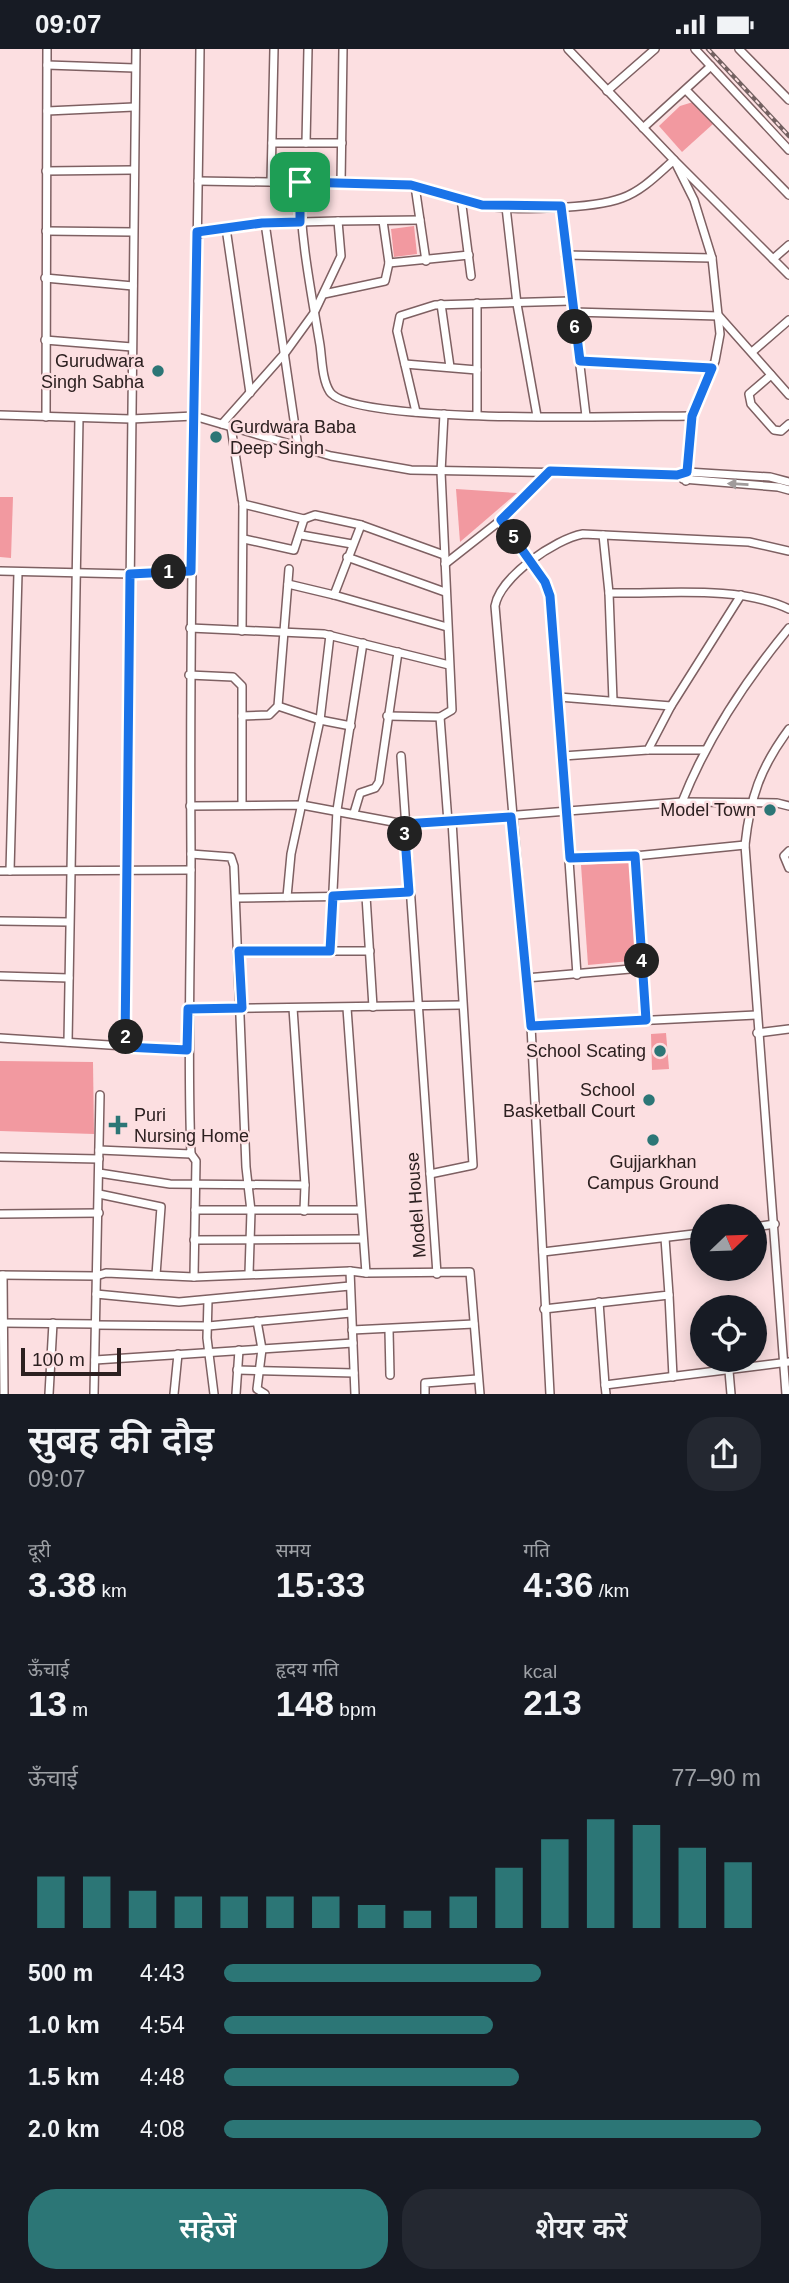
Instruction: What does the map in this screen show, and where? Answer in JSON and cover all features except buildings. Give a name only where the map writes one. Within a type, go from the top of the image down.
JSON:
[{"type":"street","points":[[44,417],[47,49]]},
{"type":"street","points":[[125,1047],[132,170],[136,49]]},
{"type":"street","points":[[194,1277],[196,1161],[191,1154],[187,1050],[191,870],[189,675],[200,49]]},
{"type":"street","points":[[271,182],[274,49]]},
{"type":"street","points":[[306,143],[308,49]]},
{"type":"street","points":[[341,183],[343,49]]},
{"type":"street","points":[[568,49],[789,275]]},
{"type":"street","points":[[607,91],[654,49]]},
{"type":"street","points":[[695,49],[789,150]]},
{"type":"street","points":[[739,49],[789,100]]},
{"type":"street","points":[[47,65],[135,68]]},
{"type":"street","points":[[643,128],[712,66]]},
{"type":"street","points":[[686,90],[789,195]]},
{"type":"street","points":[[47,111],[134,107]]},
{"type":"street","points":[[272,143],[342,143]]},
{"type":"street","points":[[198,181],[415,186],[506,207],[561,206],[622,198],[636,192],[674,160]]},
{"type":"street","points":[[674,160],[694,200],[712,258],[720,334],[712,368],[692,416],[686,481]]},
{"type":"street","points":[[46,171],[132,170]]},
{"type":"street","points":[[300,182],[300,222],[314,313],[331,394],[359,407],[444,414],[692,416]]},
{"type":"street","points":[[415,186],[426,261]]},
{"type":"street","points":[[461,198],[471,276]]},
{"type":"street","points":[[561,206],[586,416]]},
{"type":"street","points":[[506,207],[517,304],[537,416]]},
{"type":"street","points":[[197,232],[265,223],[420,220]]},
{"type":"street","points":[[222,424],[285,353],[314,313],[341,256],[338,221]]},
{"type":"street","points":[[324,294],[385,281],[389,263],[383,221]]},
{"type":"street","points":[[265,223],[298,447]]},
{"type":"street","points":[[226,228],[250,393]]},
{"type":"street","points":[[46,231],[133,232]]},
{"type":"street","points":[[773,259],[789,245]]},
{"type":"street","points":[[389,263],[469,255]]},
{"type":"street","points":[[565,255],[712,258]]},
{"type":"street","points":[[45,278],[133,286]]},
{"type":"street","points":[[416,412],[397,320],[403,314],[441,304],[571,301]]},
{"type":"street","points":[[477,303],[477,415]]},
{"type":"street","points":[[441,304],[450,367]]},
{"type":"street","points":[[573,312],[719,316],[789,395]]},
{"type":"street","points":[[752,352],[789,320]]},
{"type":"street","points":[[45,340],[132,347]]},
{"type":"street","points":[[580,361],[712,368]]},
{"type":"street","points":[[405,364],[477,370]]},
{"type":"street","points":[[771,376],[749,394],[750,401],[774,430],[781,431],[789,424]]},
{"type":"street","points":[[387,716],[440,717],[452,710],[441,472],[444,414]]},
{"type":"street","points":[[0,415],[131,419],[194,416],[298,447],[370,464],[441,472],[550,471],[677,475],[687,472],[770,477],[789,482]]},
{"type":"street","points":[[68,1042],[78,418]]},
{"type":"street","points":[[231,427],[243,504],[242,631]]},
{"type":"street","points":[[445,564],[501,520],[550,471]]},
{"type":"street","points":[[677,475],[686,481],[778,487],[789,491]]},
{"type":"street","points":[[243,504],[304,519],[315,515],[360,525],[444,555]]},
{"type":"street","points":[[244,539],[292,550],[301,535],[304,519]]},
{"type":"street","points":[[501,520],[545,582],[550,596],[577,975]]},
{"type":"street","points":[[334,596],[360,525]]},
{"type":"street","points":[[301,535],[352,544]]},
{"type":"street","points":[[603,535],[609,593],[613,701]]},
{"type":"street","points":[[550,1394],[531,1026],[511,817],[495,606],[498,593],[504,584],[531,562],[570,537],[603,535],[749,542],[789,551]]},
{"type":"street","points":[[347,557],[446,592]]},
{"type":"street","points":[[242,716],[269,715],[278,706],[289,569]]},
{"type":"street","points":[[0,571],[130,574],[191,571]]},
{"type":"street","points":[[10,871],[18,573]]},
{"type":"street","points":[[288,584],[447,627]]},
{"type":"street","points":[[609,593],[741,595],[766,599],[789,608]]},
{"type":"street","points":[[648,750],[671,706],[741,595]]},
{"type":"street","points":[[190,628],[330,635],[449,665]]},
{"type":"street","points":[[681,802],[704,750],[765,657],[789,628]]},
{"type":"street","points":[[287,897],[291,854],[320,720],[330,635]]},
{"type":"street","points":[[330,951],[337,810],[363,643]]},
{"type":"street","points":[[354,813],[360,793],[374,788],[379,782],[398,652]]},
{"type":"street","points":[[189,675],[237,679],[243,693],[242,804]]},
{"type":"street","points":[[559,697],[671,706]]},
{"type":"street","points":[[278,706],[320,720],[351,726]]},
{"type":"street","points":[[430,1174],[473,1165],[450,821],[440,717]]},
{"type":"street","points":[[786,1394],[786,1362],[757,1033],[745,845],[750,803],[756,782],[789,729]]},
{"type":"street","points":[[563,756],[648,750],[704,750]]},
{"type":"street","name":"Model House","points":[[1,1275],[96,1276],[106,1273],[194,1277],[350,1271],[437,1274],[401,756]]},
{"type":"street","points":[[190,806],[302,805],[404,824],[681,802],[789,806]]},
{"type":"street","points":[[570,858],[635,856],[745,845]]},
{"type":"street","points":[[789,851],[784,856],[789,868]]},
{"type":"street","points":[[191,854],[231,857],[237,898],[247,1185],[251,1211],[249,1274]]},
{"type":"street","points":[[635,856],[646,1020]]},
{"type":"street","points":[[0,871],[191,870]]},
{"type":"street","points":[[237,898],[366,896],[409,892]]},
{"type":"street","points":[[366,896],[373,1007]]},
{"type":"street","points":[[0,921],[69,922]]},
{"type":"street","points":[[239,951],[370,951]]},
{"type":"street","points":[[526,978],[642,968]]},
{"type":"street","points":[[0,976],[68,978]]},
{"type":"street","points":[[188,1009],[461,1005]]},
{"type":"street","points":[[293,1008],[305,1185],[304,1211]]},
{"type":"street","points":[[347,1008],[366,1273]]},
{"type":"street","points":[[531,1026],[756,1015]]},
{"type":"street","points":[[757,1033],[789,1030]]},
{"type":"street","points":[[0,1038],[187,1050]]},
{"type":"street","points":[[94,1394],[100,1095]]},
{"type":"street","points":[[99,1150],[191,1154]]},
{"type":"street","points":[[0,1157],[99,1159]]},
{"type":"street","points":[[99,1173],[170,1184],[305,1185]]},
{"type":"street","points":[[99,1194],[161,1207],[156,1275]]},
{"type":"street","points":[[195,1210],[361,1210]]},
{"type":"street","points":[[0,1214],[99,1213]]},
{"type":"street","points":[[767,1225],[775,1224]]},
{"type":"street","points":[[543,1252],[690,1235]]},
{"type":"street","points":[[665,1238],[673,1377]]},
{"type":"street","points":[[194,1240],[363,1239]]},
{"type":"street","points":[[350,1271],[355,1394]]},
{"type":"street","points":[[437,1274],[470,1272],[480,1394]]},
{"type":"street","points":[[1,1275],[4,1394]]},
{"type":"street","points":[[96,1294],[178,1302],[350,1286]]},
{"type":"street","points":[[544,1309],[668,1295]]},
{"type":"street","points":[[208,1300],[208,1350],[214,1394]]},
{"type":"street","points":[[599,1302],[606,1394]]},
{"type":"street","points":[[3,1323],[208,1326],[351,1313]]},
{"type":"street","points":[[257,1321],[261,1349],[257,1389],[265,1394]]},
{"type":"street","points":[[49,1394],[53,1323]]},
{"type":"street","points":[[352,1330],[474,1324]]},
{"type":"street","points":[[389,1330],[390,1375]]},
{"type":"street","points":[[95,1360],[208,1350],[353,1343]]},
{"type":"street","points":[[236,1394],[239,1350]]},
{"type":"street","points":[[174,1394],[178,1354]]},
{"type":"street","points":[[767,1365],[786,1362]]},
{"type":"street","points":[[237,1370],[354,1373]]},
{"type":"street","points":[[605,1385],[720,1372]]},
{"type":"street","points":[[729,1372],[731,1394]]},
{"type":"street","points":[[425,1394],[425,1383],[433,1380],[477,1379]]},
{"type":"shaded area","points":[[693,102],[713,124],[682,152],[659,126],[680,106]]},
{"type":"shaded area","points":[[414,226],[417,254],[394,257],[391,229]]},
{"type":"shaded area","points":[[456,489],[517,493],[460,542]]},
{"type":"shaded area","points":[[0,497],[13,497],[11,558],[0,557]]},
{"type":"shaded area","points":[[632,862],[641,960],[588,965],[581,865]]},
{"type":"shaded area","name":"School Scating","points":[[666,1033],[669,1069],[652,1070],[651,1034]]},
{"type":"shaded area","points":[[0,1061],[93,1062],[94,1134],[0,1131]]},
{"type":"railway","points":[[708,49],[789,136]]},
{"type":"place","name":"Gurudwara Singh Sabha","points":[[158,371]]},
{"type":"place","name":"Gurdwara Baba Deep Singh","points":[[216,437]]},
{"type":"place","name":"Model Town","points":[[770,810]]},
{"type":"place","name":"School Scating","points":[[660,1051]]},
{"type":"place","name":"School Basketball Court","points":[[649,1100]]},
{"type":"place","name":"Puri Nursing Home","points":[[118,1125]]},
{"type":"place","name":"Gujjarkhan Campus Ground","points":[[653,1140]]},
{"type":"route","points":[[300,182],[411,185],[482,205],[561,206],[580,361],[712,368],[692,416],[687,472],[677,475],[550,471],[501,520],[545,582],[550,596],[570,858],[635,856],[646,1020],[531,1026],[511,817],[404,824],[409,892],[333,896],[330,951],[239,951],[242,1008],[188,1009],[187,1050],[125,1047],[130,574],[191,571],[197,232],[262,223],[300,222],[300,182]]}]
